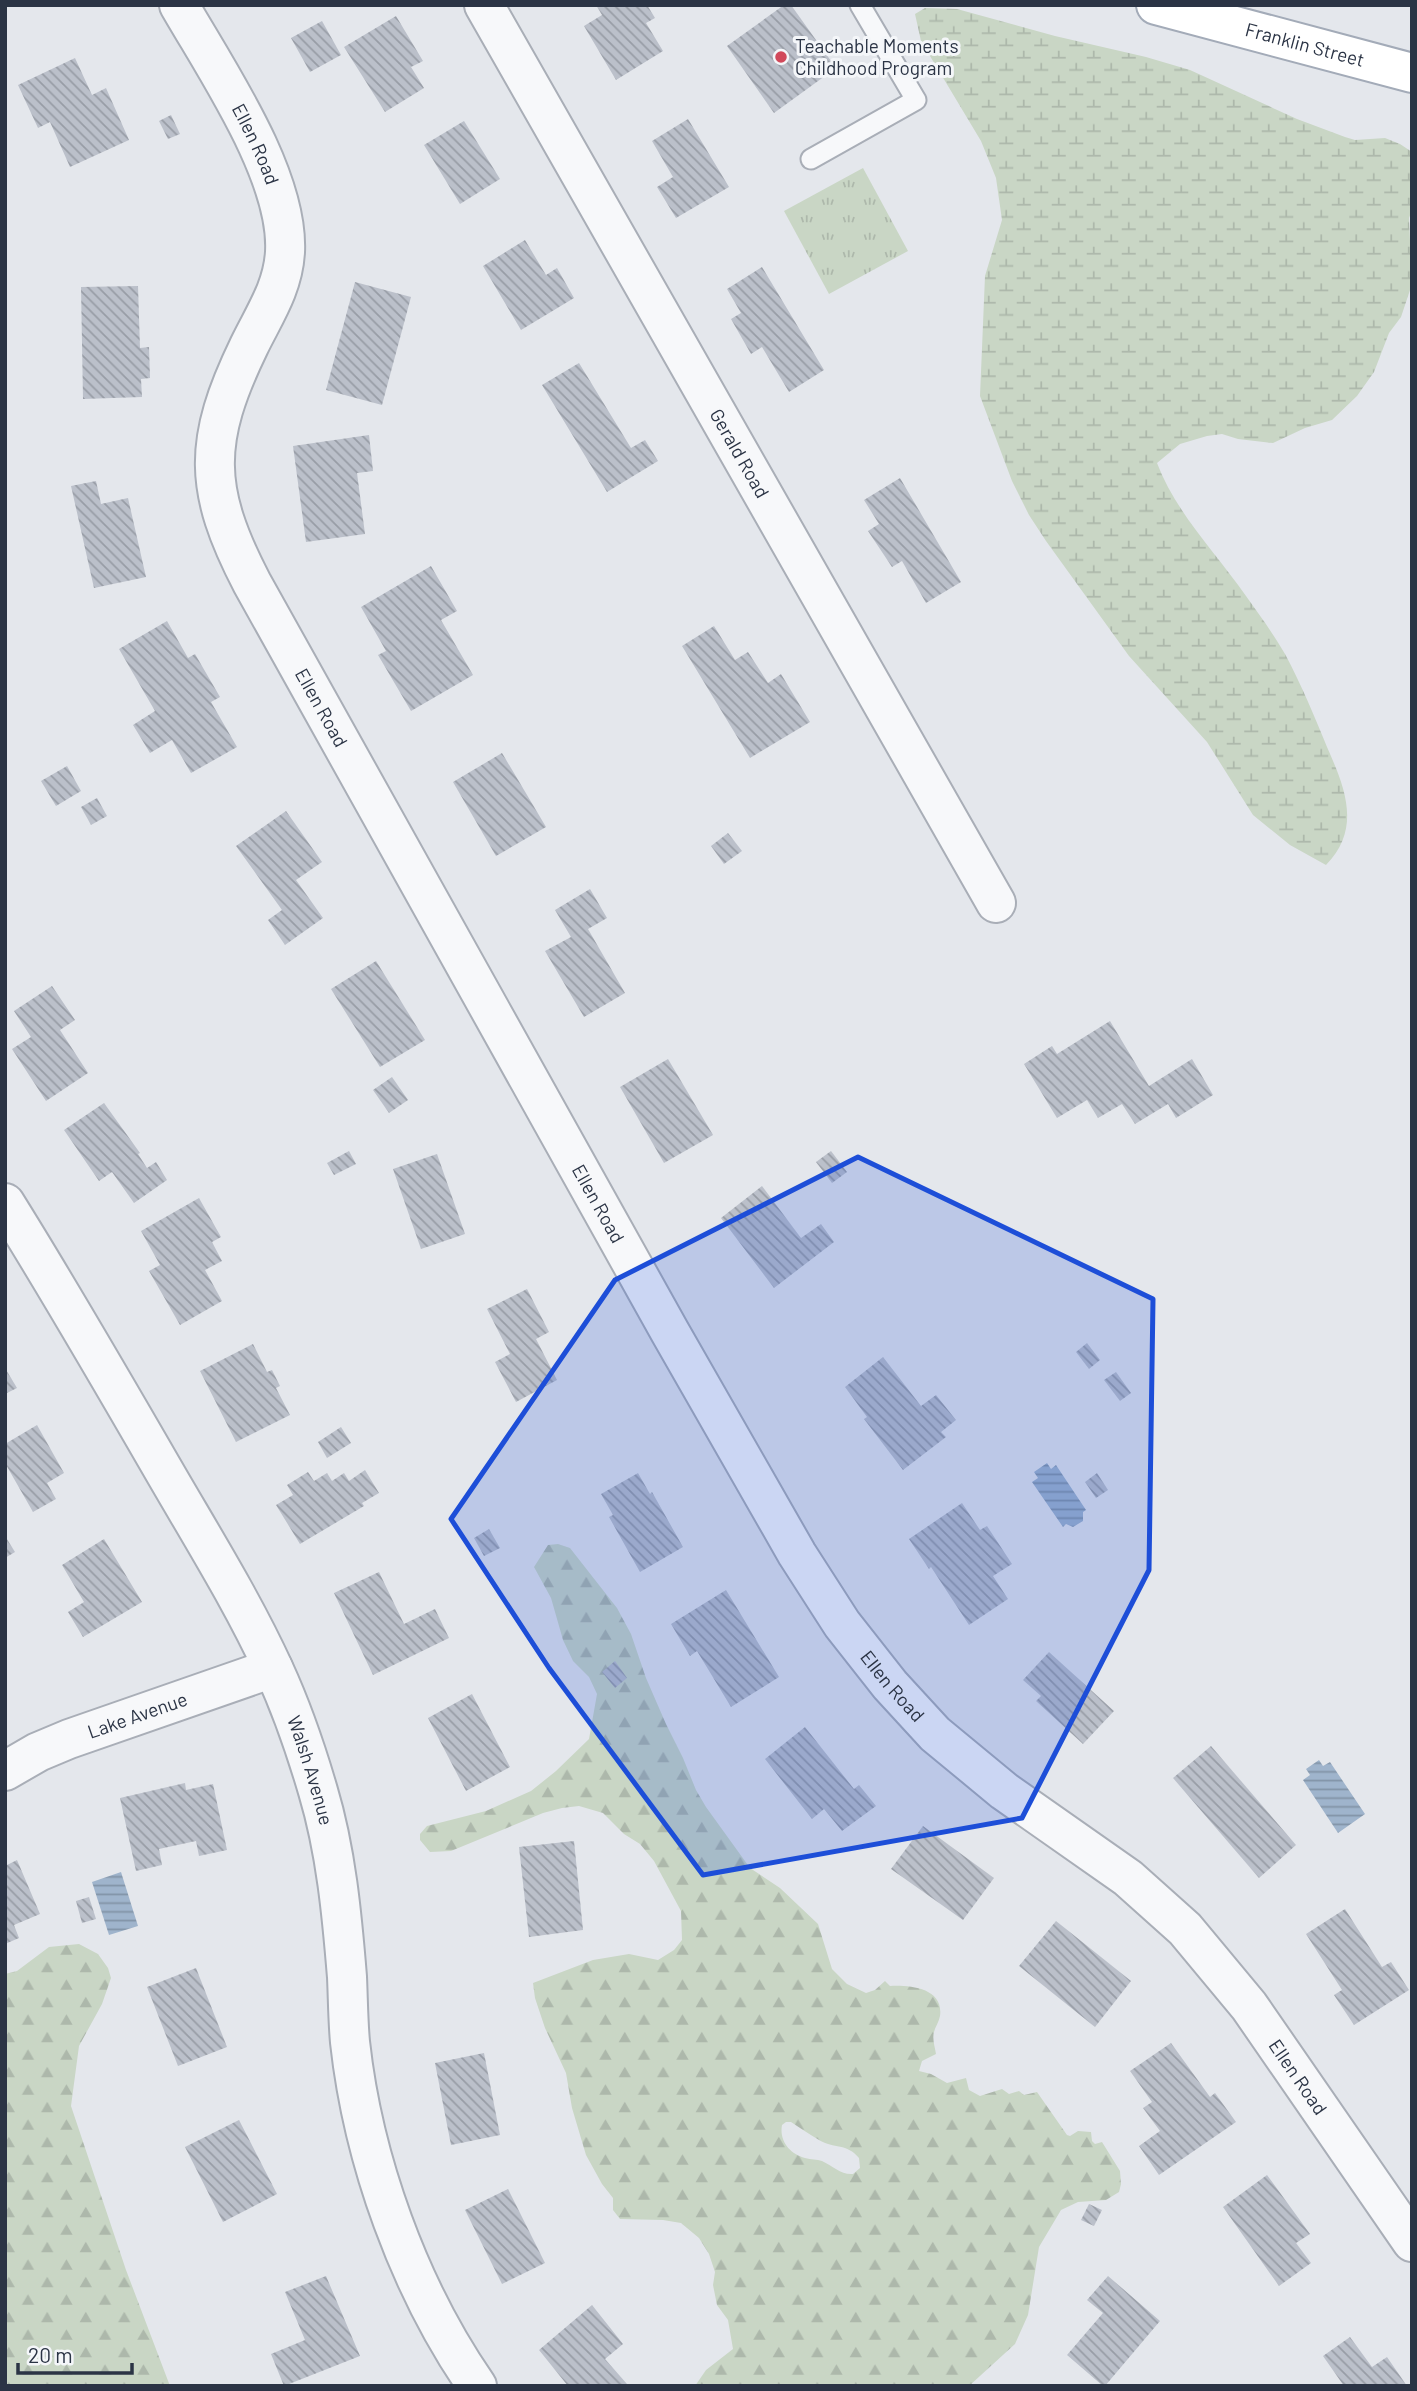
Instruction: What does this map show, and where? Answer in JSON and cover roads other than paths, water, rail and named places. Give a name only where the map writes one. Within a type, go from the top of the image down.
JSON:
[{"type":"main road","name":"Franklin Street","points":[[1156,5],[1412,73]]},
{"type":"street","name":"Ellen Road","points":[[179,5],[261,153],[274,184],[284,223],[285,253],[274,299],[227,395],[214,445],[215,473],[223,519],[252,583],[663,1320],[797,1555],[842,1624],[890,1685],[935,1734],[1004,1791],[1128,1878],[1185,1929],[1249,2006],[1412,2242]]},
{"type":"street","name":"Gerald Road","points":[[484,5],[996,903]]},
{"type":"street","name":"Walsh Avenue","points":[[5,1203],[59,1290],[185,1507],[273,1668],[292,1713],[319,1794],[337,1882],[350,2041],[360,2107],[376,2168],[397,2228],[435,2314],[477,2386]]},
{"type":"street","name":"Lake Avenue","points":[[5,1771],[38,1752],[69,1739],[273,1668]]},
{"type":"lane","points":[[811,159],[916,100],[860,5]]},
{"type":"water","points":[[1047,1463],[1051,1469],[1056,1465],[1086,1510],[1083,1512],[1083,1521],[1073,1527],[1066,1524],[1063,1527],[1032,1482],[1038,1478],[1034,1472]]},
{"type":"water","points":[[1319,1760],[1323,1766],[1330,1762],[1365,1814],[1338,1833],[1303,1780],[1310,1775],[1306,1769]]},
{"type":"water","points":[[121,1872],[138,1926],[109,1935],[92,1882]]},
{"type":"place","name":"Teachable Moments Childhood Program","points":[[781,57]]}]
